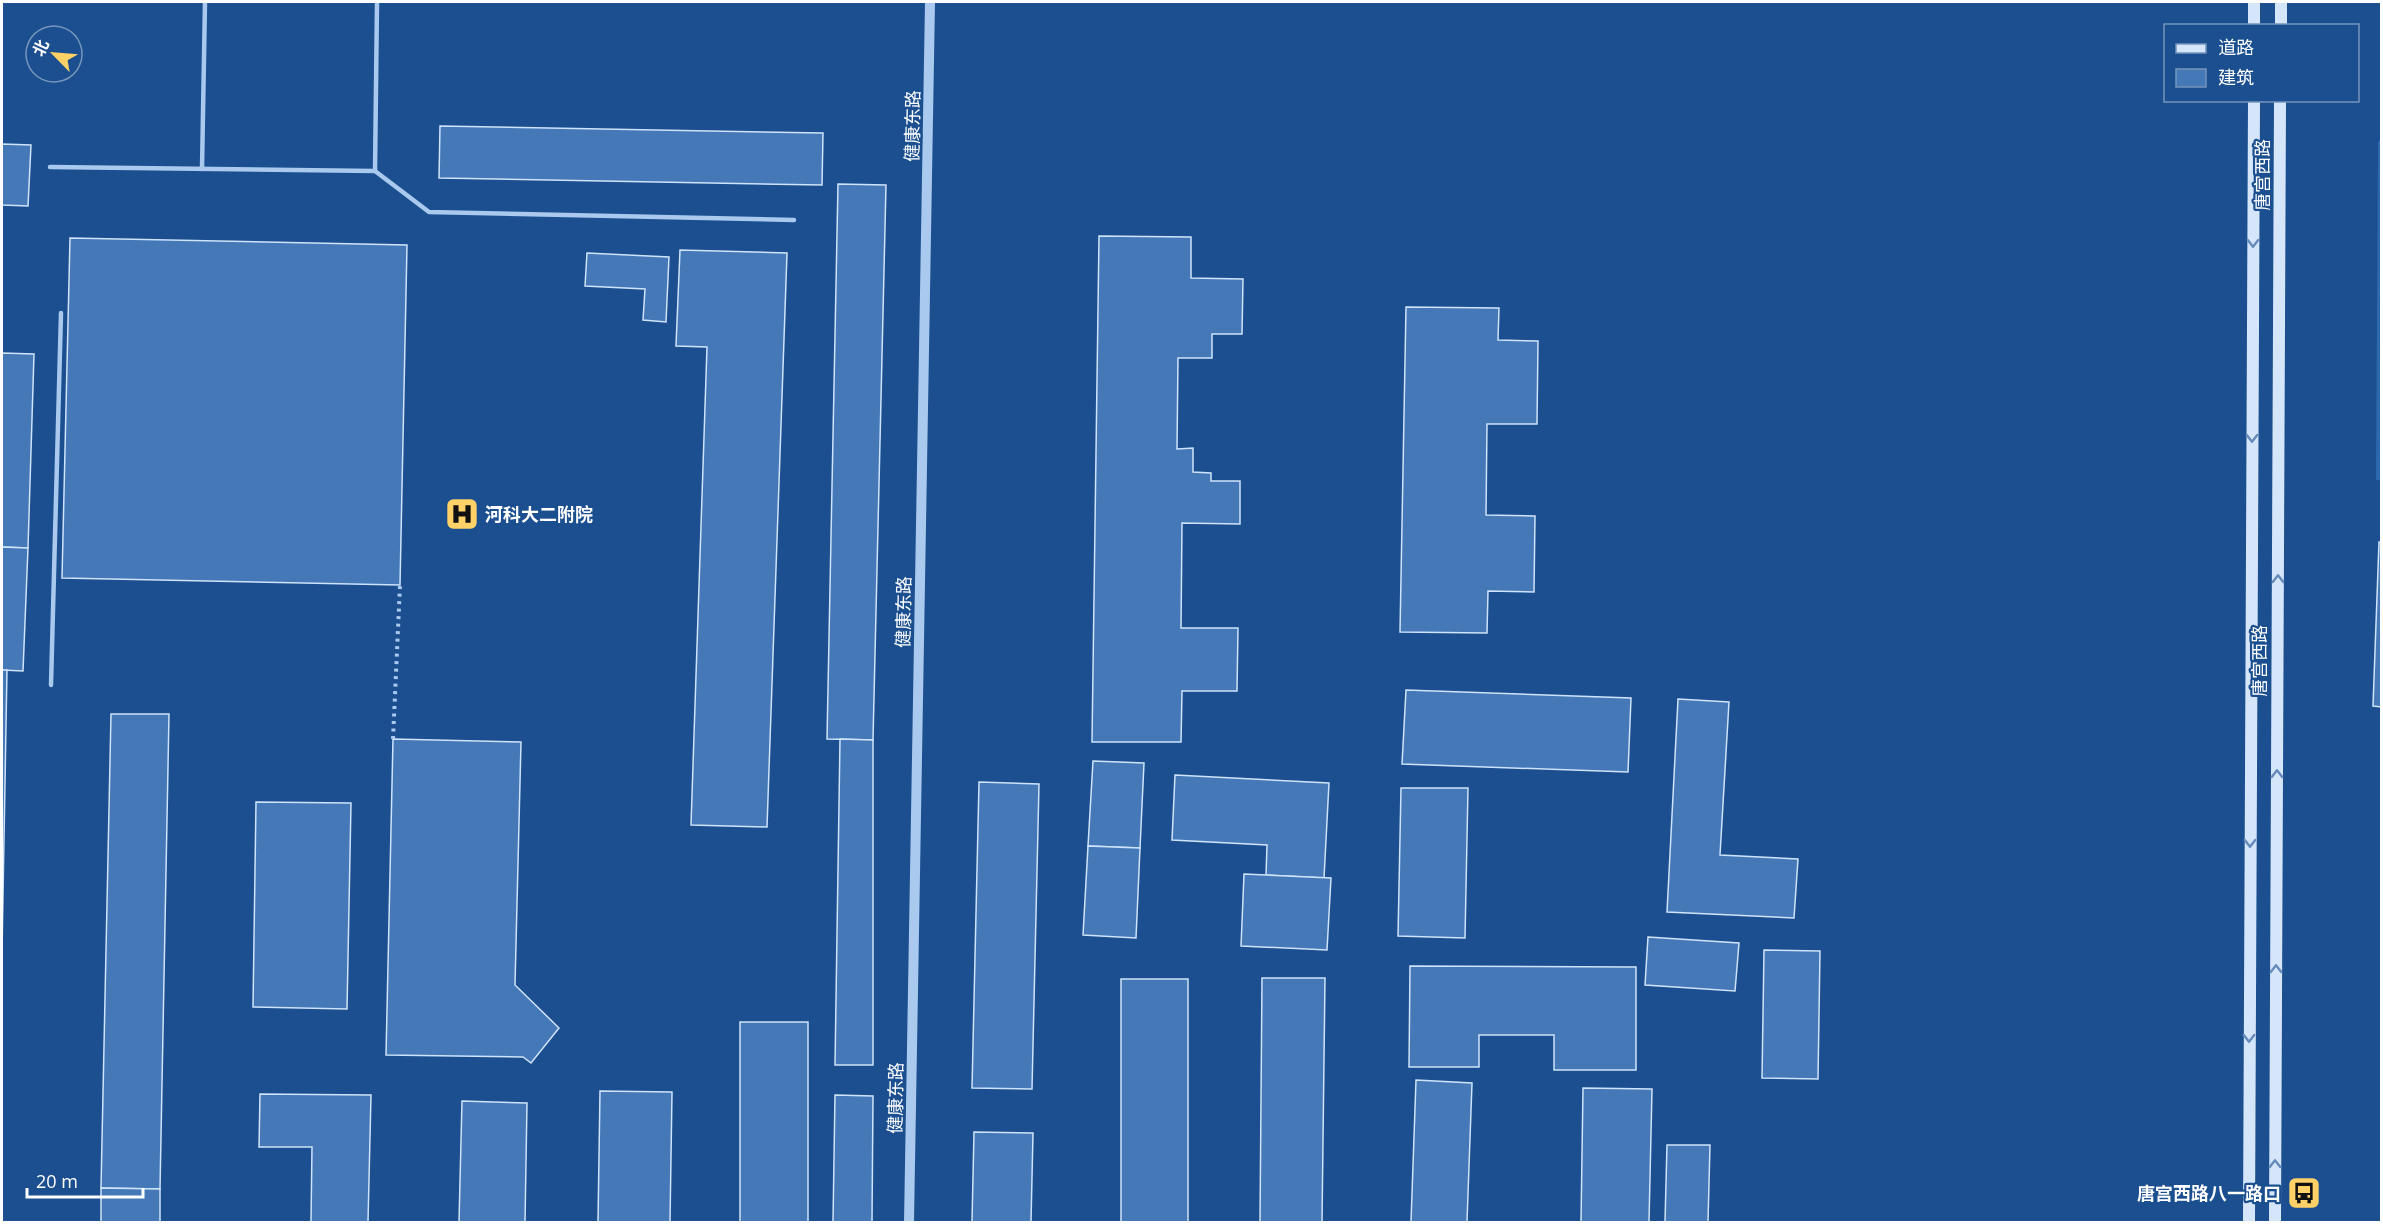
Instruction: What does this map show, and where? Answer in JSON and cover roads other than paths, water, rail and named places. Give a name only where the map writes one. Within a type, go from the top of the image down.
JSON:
[{"type":"main road","points":[[2254,2],[2254,24]]},
{"type":"main road","points":[[2281,2],[2281,24]]},
{"type":"main road","name":"唐宫西路","points":[[2248,1222],[2254,102]]},
{"type":"main road","name":"唐宫西路","points":[[2275,1222],[2280,102]]},
{"type":"street","name":"健康东路","points":[[909,1222],[930,2]]},
{"type":"lane","points":[[202,169],[205,2]]},
{"type":"lane","points":[[375,171],[377,2]]},
{"type":"lane","points":[[50,167],[375,171],[429,212],[794,220]]},
{"type":"lane","points":[[51,686],[61,313]]},
{"type":"place","name":"河科大二附院","points":[[462,514]]},
{"type":"place","name":"唐宫西路八一路口","points":[[2304,1193]]}]
